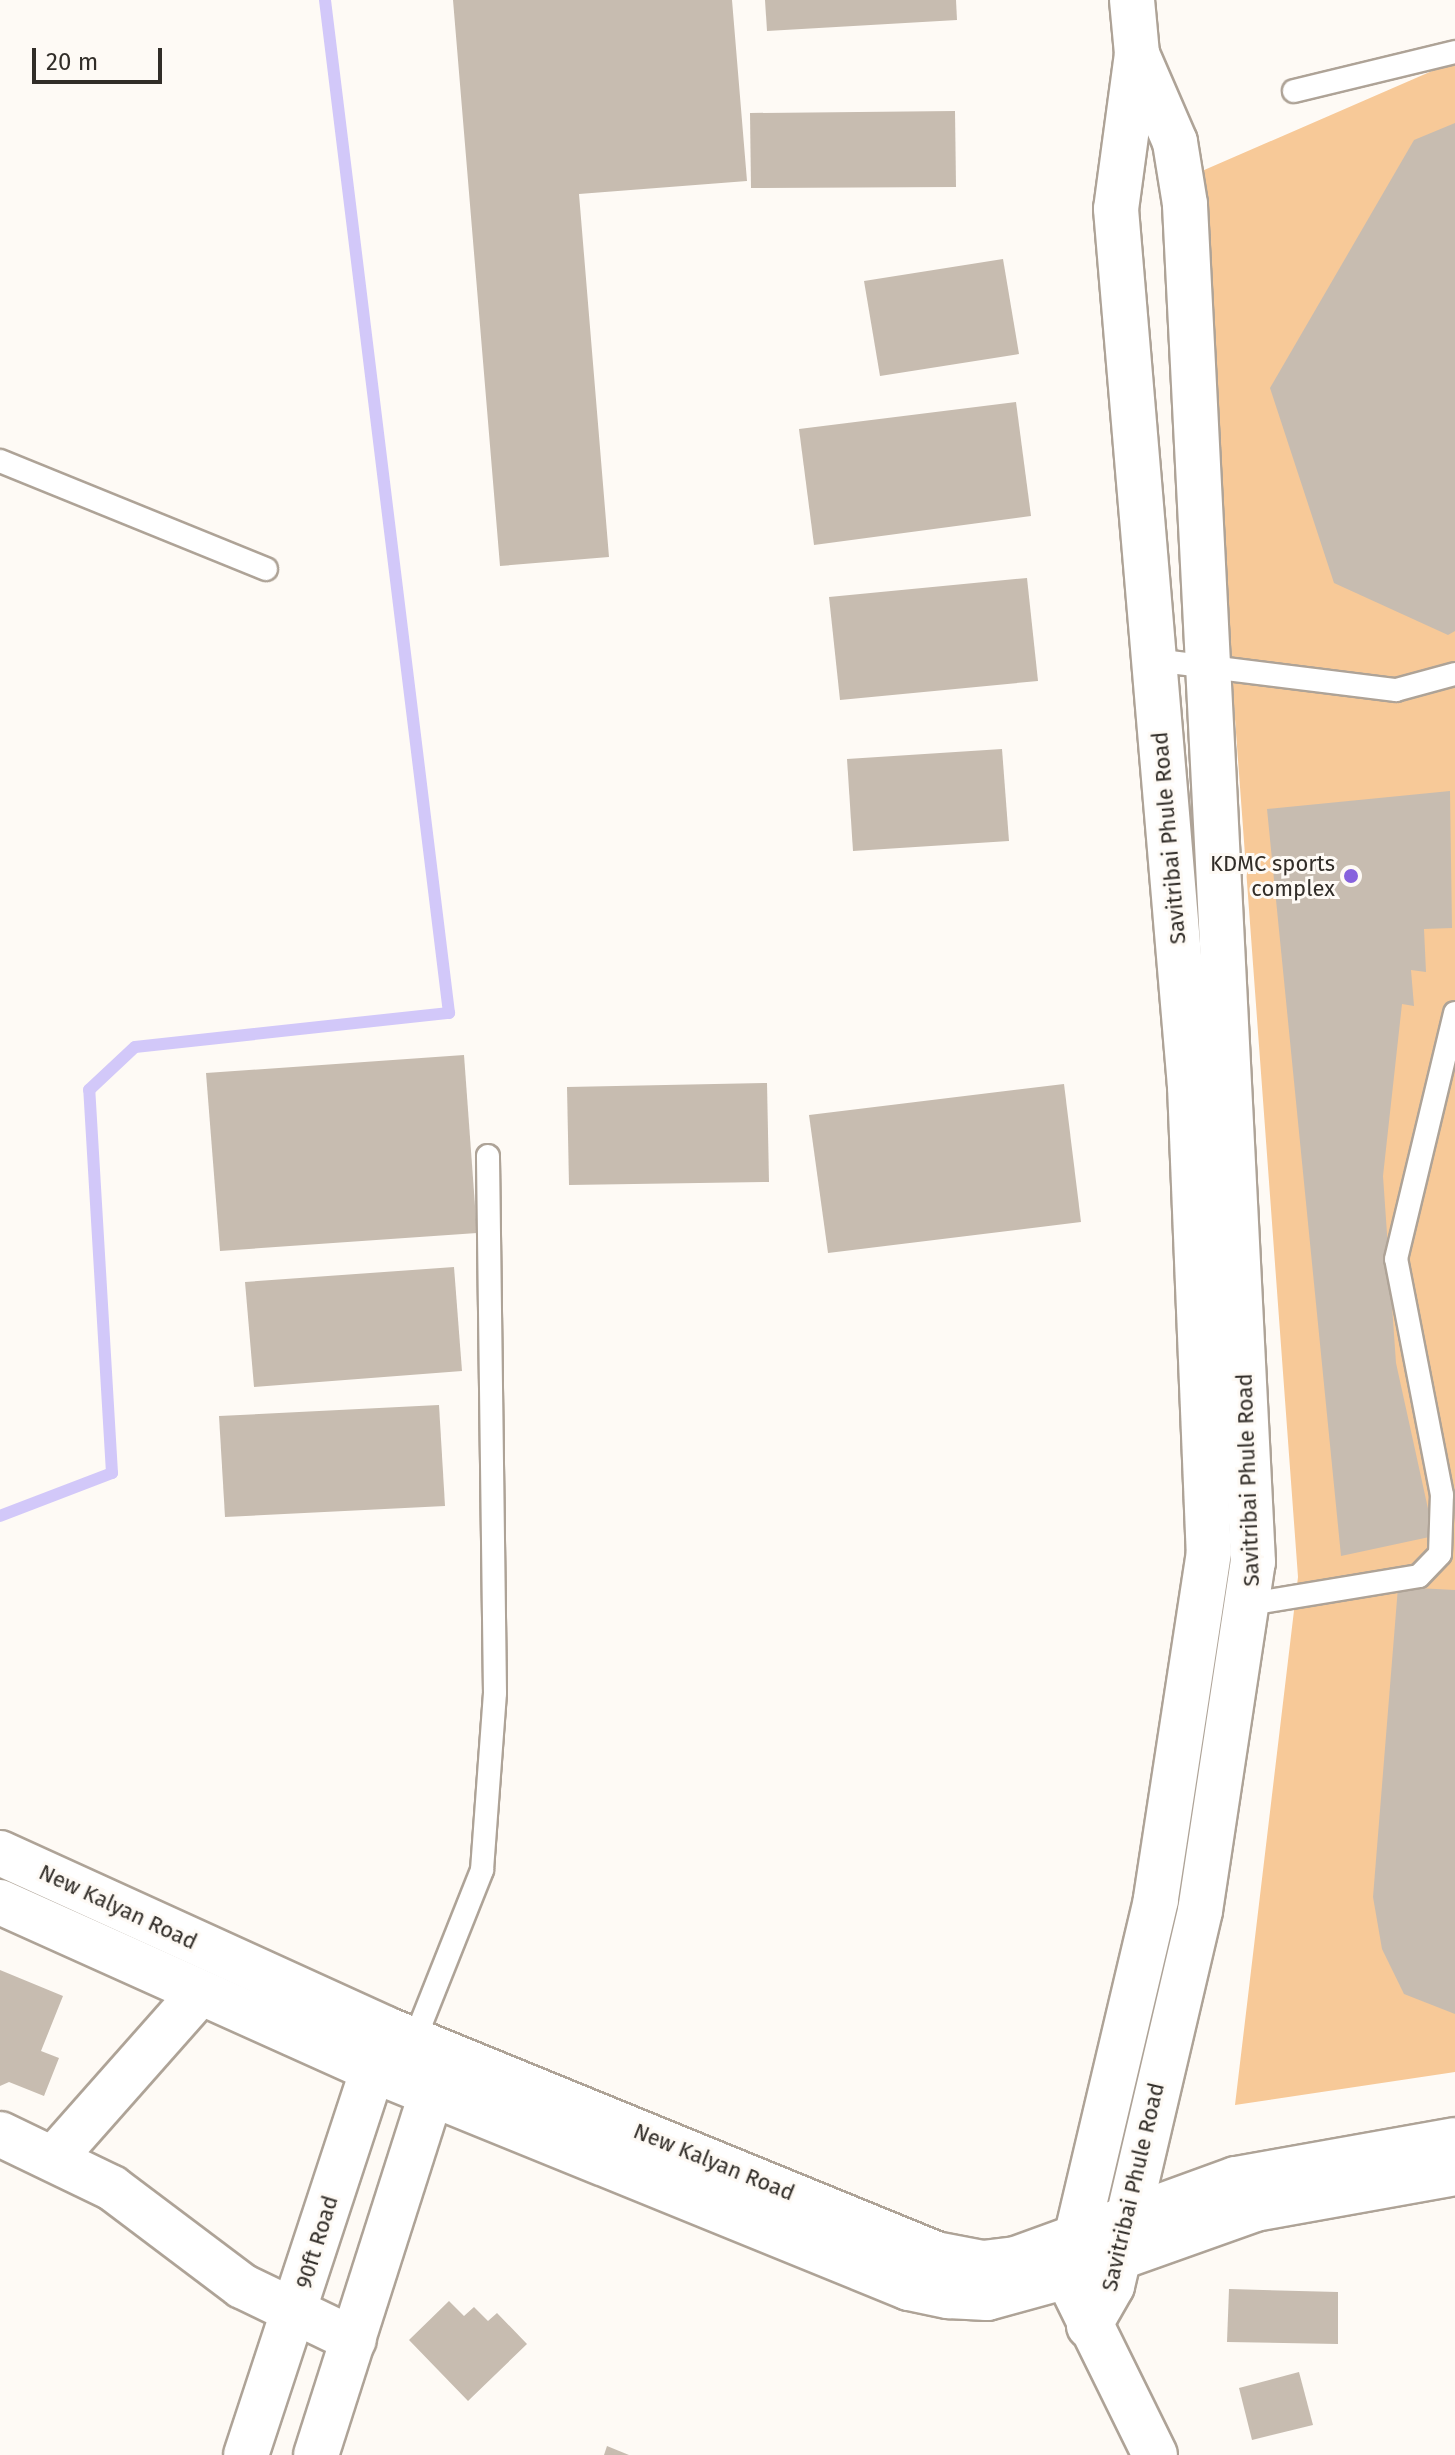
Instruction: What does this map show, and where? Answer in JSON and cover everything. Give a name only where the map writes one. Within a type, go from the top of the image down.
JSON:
[{"type":"street","name":"Savitribai Phule Road","points":[[1089,2326],[1070,2257],[1156,1900],[1184,1747],[1209,1552],[1190,1086],[1116,209],[1137,54],[1132,0]]},
{"type":"street","name":"Savitribai Phule Road","points":[[1089,2326],[1112,2286],[1124,2216],[1200,1911],[1250,1604],[1249,1474],[1185,204],[1175,142],[1137,54]]},
{"type":"street","points":[[1205,1473],[1249,1474]]},
{"type":"street","name":"New Kalyan Road","points":[[0,1853],[415,2041],[936,2254],[983,2263],[1070,2257],[1116,2261],[1255,2209],[1455,2173]]},
{"type":"street","name":"New Kalyan Road","points":[[0,1902],[371,2069],[909,2288],[987,2298],[1070,2257],[1124,2216],[1236,2179],[1455,2140]]},
{"type":"street","points":[[54,2158],[200,1993]]},
{"type":"street","points":[[316,2455],[431,2094],[415,2041]]},
{"type":"street","name":"90ft Road","points":[[246,2455],[295,2314],[371,2069],[415,2041]]},
{"type":"street","points":[[0,2134],[112,2188],[242,2286],[354,2340]]},
{"type":"street","points":[[1089,2326],[1155,2455]]},
{"type":"lane","points":[[1294,91],[1455,52]]},
{"type":"lane","points":[[0,461],[266,569]]},
{"type":"lane","points":[[1154,660],[1396,690],[1455,674]]},
{"type":"lane","points":[[1250,1604],[1419,1576],[1440,1554],[1442,1495],[1396,1259],[1455,1013]]},
{"type":"lane","points":[[415,2041],[482,1870],[495,1693],[488,1156]]},
{"type":"shaded area","name":"KDMC sports complex","points":[[1455,61],[1455,2072],[1235,2105],[1298,1577],[1195,174]]},
{"type":"building","points":[[453,0],[732,0],[747,181],[579,194],[609,557],[500,566]]},
{"type":"building","points":[[765,0],[956,0],[957,20],[767,31]]},
{"type":"building","points":[[955,111],[956,187],[751,188],[750,113]]},
{"type":"building","points":[[1455,123],[1455,631],[1448,635],[1334,583],[1270,388],[1414,140]]},
{"type":"building","points":[[1003,259],[1019,354],[880,376],[864,281]]},
{"type":"building","points":[[1016,402],[1031,516],[814,545],[799,429]]},
{"type":"building","points":[[1027,578],[1038,681],[840,700],[829,597]]},
{"type":"building","points":[[1002,749],[1009,841],[853,851],[847,759]]},
{"type":"building","points":[[1450,791],[1452,928],[1424,929],[1426,972],[1411,970],[1414,1006],[1402,1004],[1383,1176],[1396,1363],[1434,1536],[1341,1556],[1267,809]]},
{"type":"building","points":[[464,1055],[477,1233],[220,1251],[206,1073]]},
{"type":"building","points":[[767,1083],[769,1182],[569,1185],[567,1087]]},
{"type":"building","points":[[1064,1084],[1081,1222],[828,1253],[809,1115]]},
{"type":"building","points":[[454,1267],[462,1371],[254,1387],[245,1282]]},
{"type":"building","points":[[439,1405],[445,1506],[225,1517],[219,1416]]},
{"type":"building","points":[[1398,1587],[1455,1590],[1455,2014],[1404,1994],[1382,1949],[1373,1897]]},
{"type":"building","points":[[0,1970],[63,1996],[41,2051],[59,2058],[44,2096],[9,2082],[0,2086]]},
{"type":"building","points":[[1229,2289],[1338,2292],[1338,2344],[1227,2342]]},
{"type":"building","points":[[449,2301],[464,2316],[474,2307],[488,2321],[497,2313],[527,2344],[468,2401],[409,2340]]},
{"type":"building","points":[[1299,2372],[1313,2425],[1252,2440],[1239,2388]]},
{"type":"building","points":[[607,2446],[629,2455],[604,2455]]},
{"type":"waterway","points":[[0,1516],[112,1473],[89,1090],[135,1047],[449,1013],[325,0]]},
{"type":"place","name":"KDMC sports complex","points":[[1351,876]]}]
